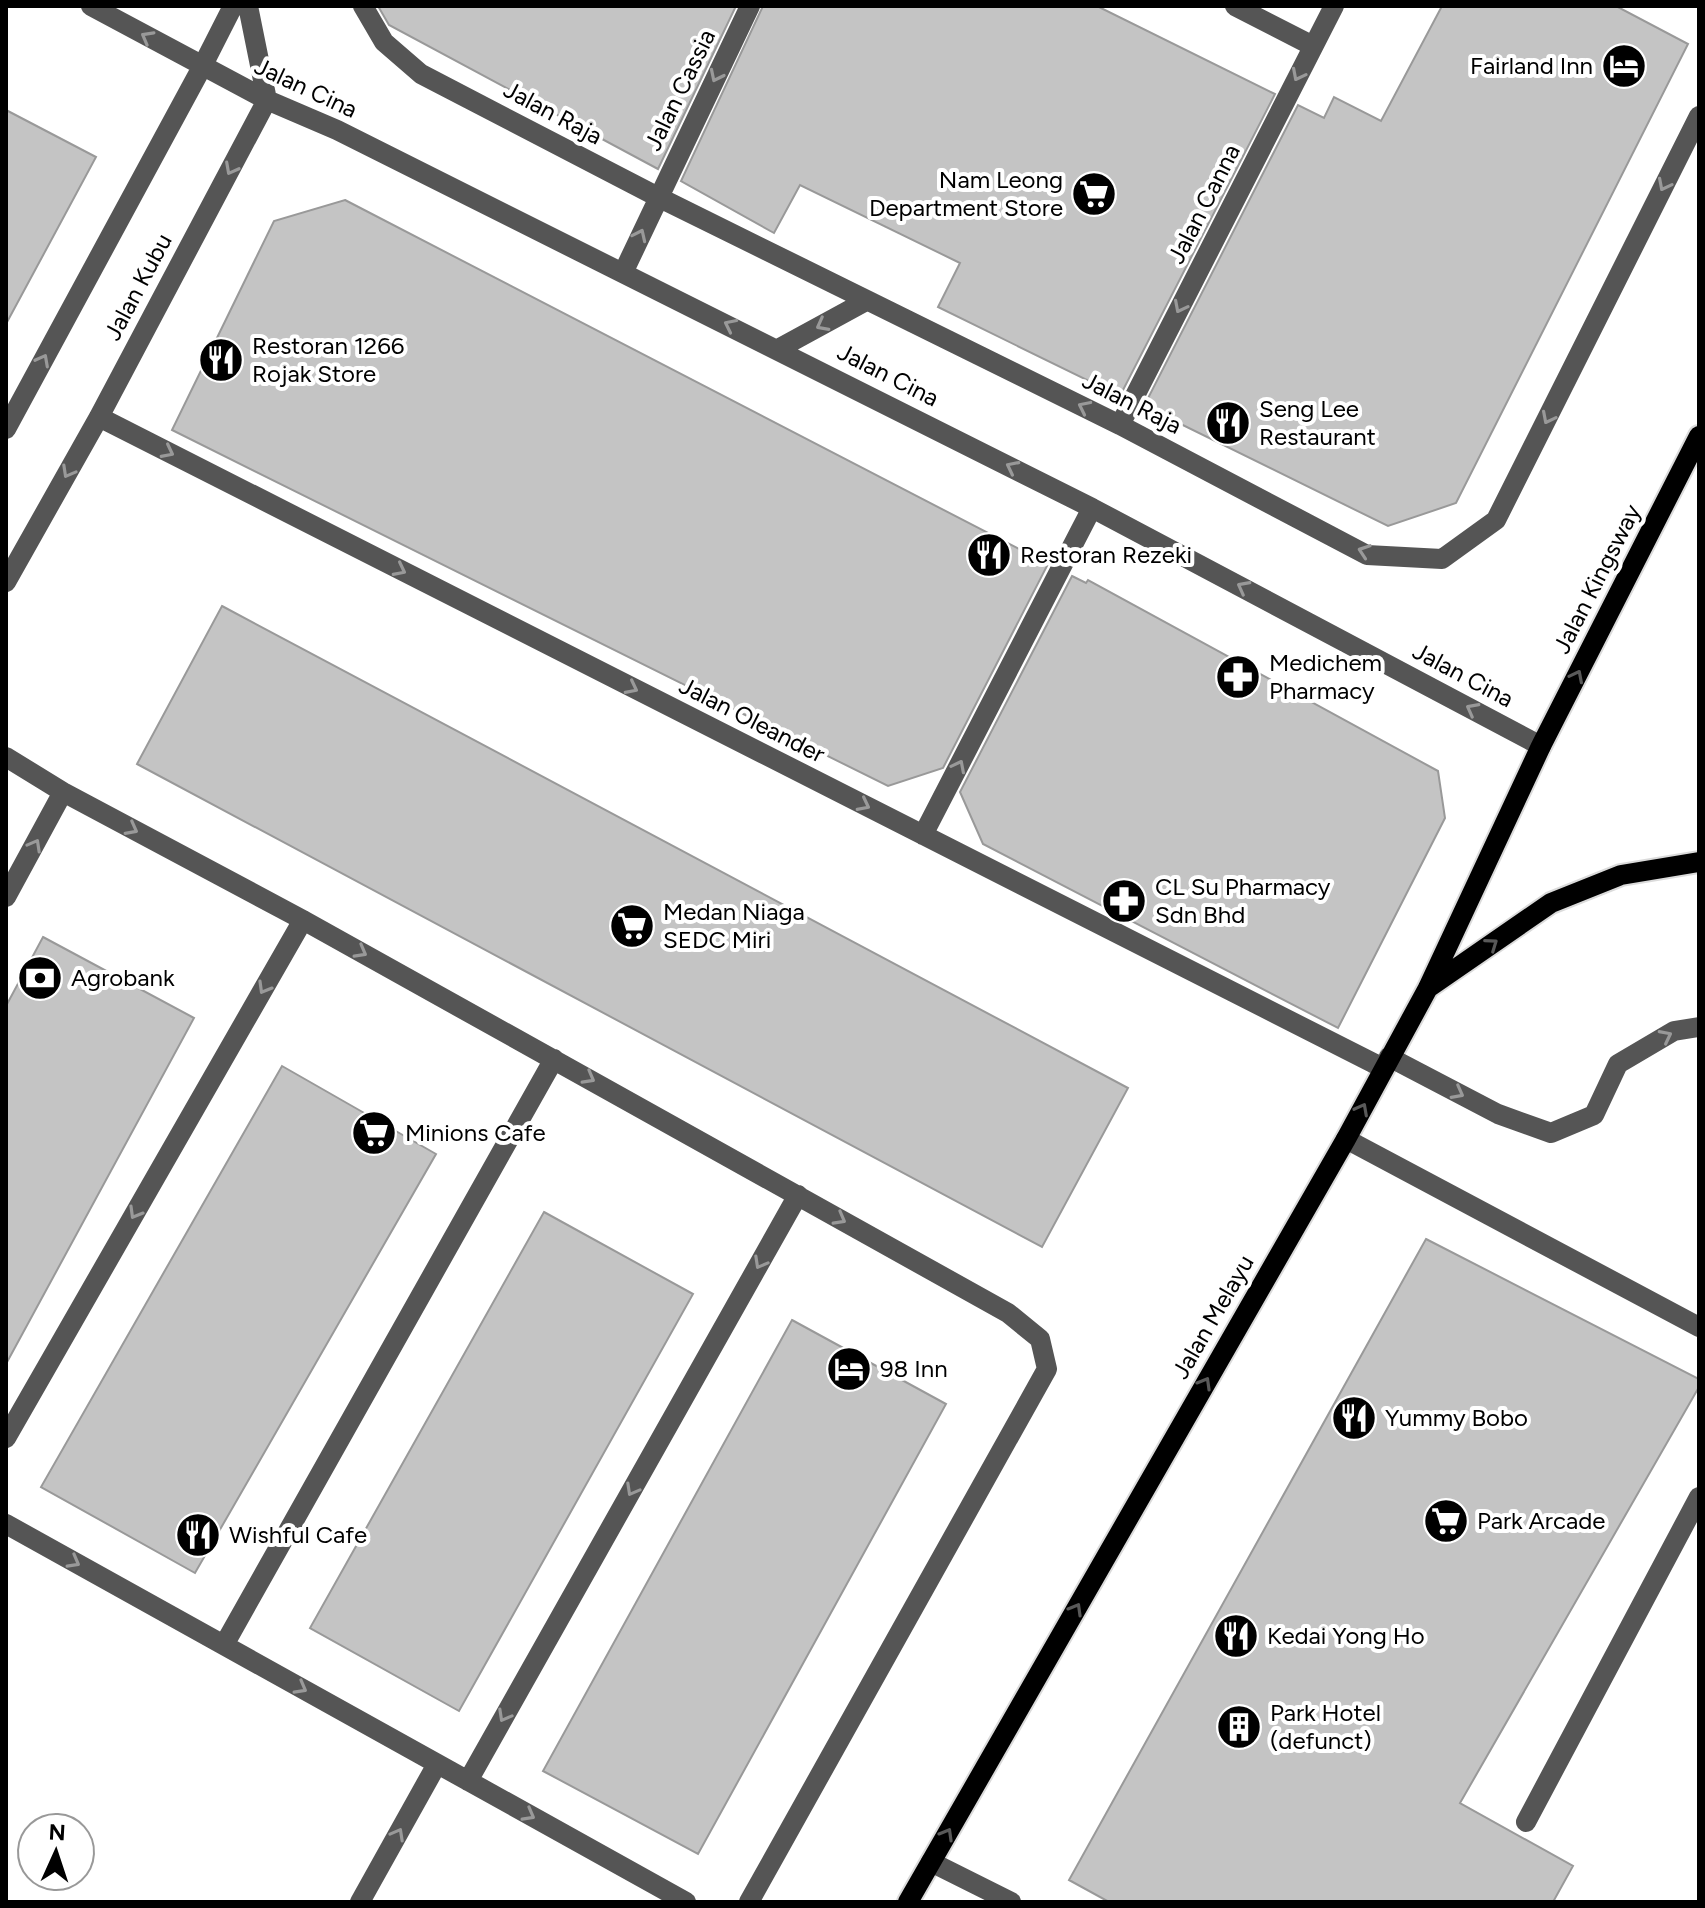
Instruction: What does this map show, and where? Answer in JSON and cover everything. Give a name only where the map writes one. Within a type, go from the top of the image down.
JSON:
[{"type":"main road","name":"Jalan Kingsway","points":[[1541,746],[1699,436]]},
{"type":"main road","name":"Jalan Melayu","points":[[908,1902],[1346,1139],[1428,988],[1541,746]]},
{"type":"main road","points":[[1428,988],[1551,903],[1621,875],[1699,862]]},
{"type":"street","name":"Jalan Cina","points":[[91,6],[267,100],[337,130],[1092,508],[1541,746]]},
{"type":"street","name":"Jalan Kubu","points":[[6,429],[233,6]]},
{"type":"street","points":[[248,6],[267,100]]},
{"type":"street","name":"Jalan Raja","points":[[363,6],[384,42],[421,74],[658,197],[1120,425],[1367,555],[1442,559],[1496,520],[1699,116]]},
{"type":"street","name":"Jalan Cassia","points":[[623,273],[750,6]]},
{"type":"street","points":[[1235,6],[1313,46]]},
{"type":"street","name":"Jalan Canna","points":[[1120,425],[1334,6]]},
{"type":"street","name":"Jalan Kubu","points":[[6,582],[99,417],[267,100]]},
{"type":"street","points":[[778,349],[866,301]]},
{"type":"street","name":"Jalan Oleander","points":[[99,417],[923,835],[1498,1114],[1551,1133],[1594,1115],[1618,1064],[1674,1031],[1699,1027]]},
{"type":"street","points":[[923,835],[1092,508]]},
{"type":"street","points":[[6,757],[63,792],[303,920],[1008,1313],[1040,1339],[1047,1369],[749,1902]]},
{"type":"street","points":[[6,897],[63,792]]},
{"type":"street","points":[[6,1438],[303,920]]},
{"type":"street","points":[[224,1645],[554,1059]]},
{"type":"street","points":[[1346,1139],[1699,1327]]},
{"type":"street","points":[[468,1781],[798,1195]]},
{"type":"street","points":[[1526,1822],[1699,1497]]},
{"type":"street","points":[[6,1524],[686,1902]]},
{"type":"street","points":[[360,1902],[437,1764]]},
{"type":"street","points":[[931,1862],[1011,1902]]},
{"type":"building","points":[[378,6],[736,6],[658,169],[389,25]]},
{"type":"building","points":[[763,6],[1097,6],[1275,94],[1121,394],[938,307],[960,263],[800,185],[774,233],[681,181]]},
{"type":"building","points":[[1442,6],[1616,6],[1688,44],[1456,503],[1388,526],[1144,406],[1298,105],[1324,118],[1334,97],[1381,121]]},
{"type":"building","points":[[6,110],[96,157],[6,324]]},
{"type":"building","points":[[345,200],[1048,564],[943,768],[888,786],[172,430],[274,221]]},
{"type":"building","points":[[1072,576],[1086,583],[1088,580],[1438,771],[1445,818],[1338,1028],[983,844],[960,792]]},
{"type":"building","name":"Medan Niaga SEDC Miri","points":[[222,606],[1128,1088],[1042,1247],[137,764]]},
{"type":"building","points":[[43,937],[194,1018],[6,1364],[6,1006]]},
{"type":"building","points":[[282,1066],[436,1154],[195,1573],[41,1487]]},
{"type":"building","points":[[544,1212],[693,1294],[459,1711],[310,1628]]},
{"type":"building","name":"Park Arcade","points":[[1426,1239],[1699,1379],[1699,1387],[1460,1803],[1573,1866],[1553,1902],[1109,1902],[1069,1880]]},
{"type":"building","points":[[792,1320],[946,1404],[698,1854],[543,1771]]},
{"type":"place","name":"Fairland Inn","points":[[1624,66]]},
{"type":"place","name":"Nam Leong Department Store","points":[[1094,194]]},
{"type":"place","name":"Restoran 1266 Rojak Store","points":[[221,360]]},
{"type":"place","name":"Seng Lee Restaurant","points":[[1228,423]]},
{"type":"place","name":"Restoran Rezeki","points":[[989,555]]},
{"type":"place","name":"Medichem Pharmacy","points":[[1238,677]]},
{"type":"place","name":"CL Su Pharmacy Sdn Bhd","points":[[1124,901]]},
{"type":"place","name":"Medan Niaga SEDC Miri","points":[[632,926]]},
{"type":"place","name":"Agrobank","points":[[40,978]]},
{"type":"place","name":"Minions Cafe","points":[[374,1133]]},
{"type":"place","name":"98 Inn","points":[[849,1369]]},
{"type":"place","name":"Yummy Bobo","points":[[1354,1418]]},
{"type":"place","name":"Park Arcade","points":[[1446,1521]]},
{"type":"place","name":"Wishful Cafe","points":[[198,1535]]},
{"type":"place","name":"Kedai Yong Ho","points":[[1236,1636]]},
{"type":"place","name":"Park Hotel (defunct)","points":[[1239,1727]]}]
